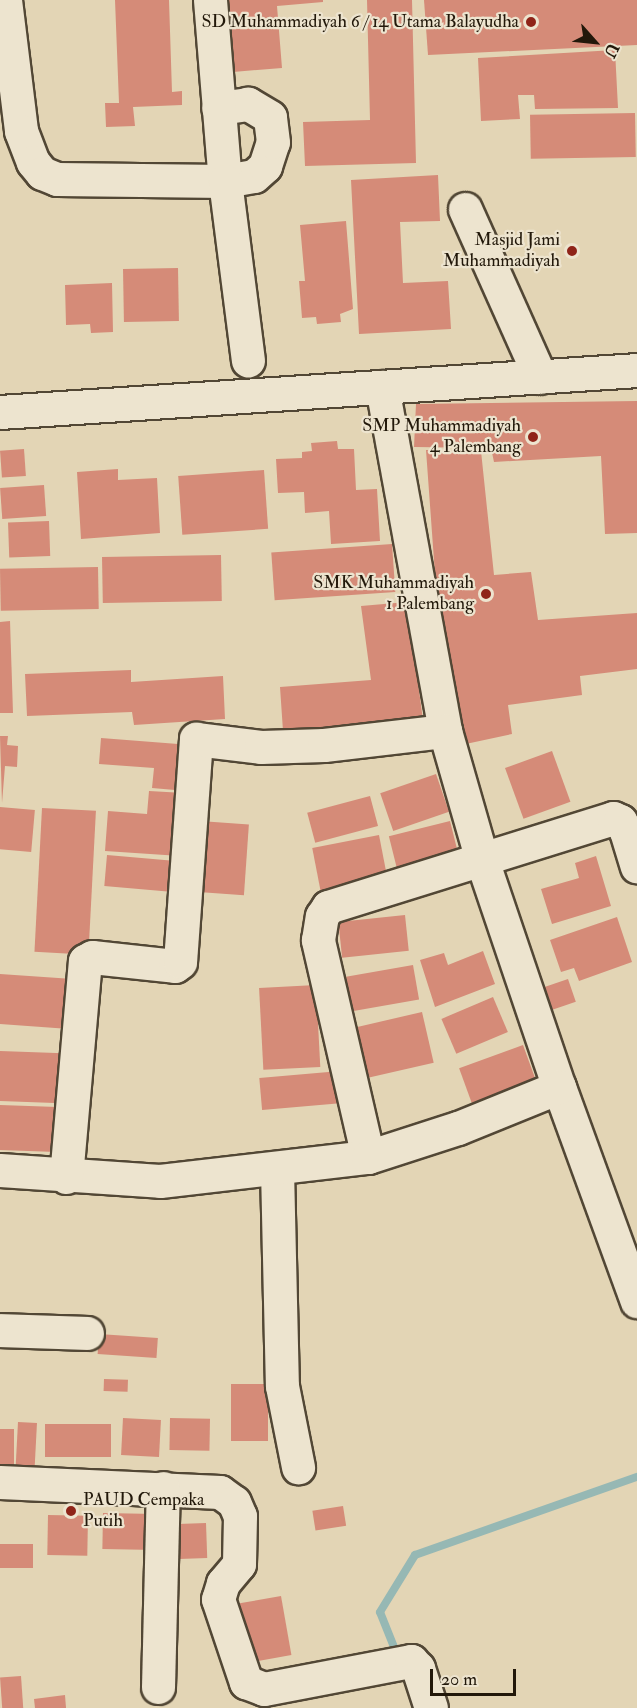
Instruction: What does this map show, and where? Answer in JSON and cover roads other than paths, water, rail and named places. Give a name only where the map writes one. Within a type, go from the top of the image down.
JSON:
[{"type":"street","points":[[5,0],[21,131],[33,162],[42,173],[57,179],[225,181],[254,176],[265,166],[273,142],[270,117],[248,104],[218,108]]},
{"type":"street","points":[[210,0],[225,181],[248,361]]},
{"type":"street","points":[[465,209],[540,377]]},
{"type":"street","points":[[0,412],[637,370]]},
{"type":"street","points":[[382,387],[445,731],[482,861],[559,1087],[637,1301]]},
{"type":"street","points":[[66,1177],[85,961],[92,957],[175,966],[181,960],[196,740],[261,747],[324,745],[445,731]]},
{"type":"street","points":[[368,1157],[318,940],[322,916],[339,900],[482,861],[613,818],[626,831],[637,866]]},
{"type":"street","points":[[0,1170],[66,1177],[160,1181],[368,1157],[458,1128],[559,1087]]},
{"type":"street","points":[[277,1169],[282,1386],[298,1467]]},
{"type":"street","points":[[0,1330],[87,1333]]},
{"type":"street","points":[[0,1482],[220,1492],[238,1509],[239,1564],[223,1583],[218,1599],[246,1682],[264,1689],[411,1661],[418,1668],[431,1708]]},
{"type":"street","points":[[158,1687],[163,1488]]},
{"type":"waterway","points":[[398,1657],[380,1612],[415,1555],[637,1477]]},
{"type":"place","name":"SD Muhammadiyah 6 / 14 Utama Balayudha","points":[[531,22]]},
{"type":"place","name":"Masjid Jami Muhammadiyah","points":[[572,251]]},
{"type":"place","name":"SMP Muhammadiyah 4 Palembang","points":[[533,437]]},
{"type":"place","name":"SMK Muhammadiyah 1 Palembang","points":[[486,594]]},
{"type":"place","name":"PAUD Cempaka Putih","points":[[71,1511]]}]
